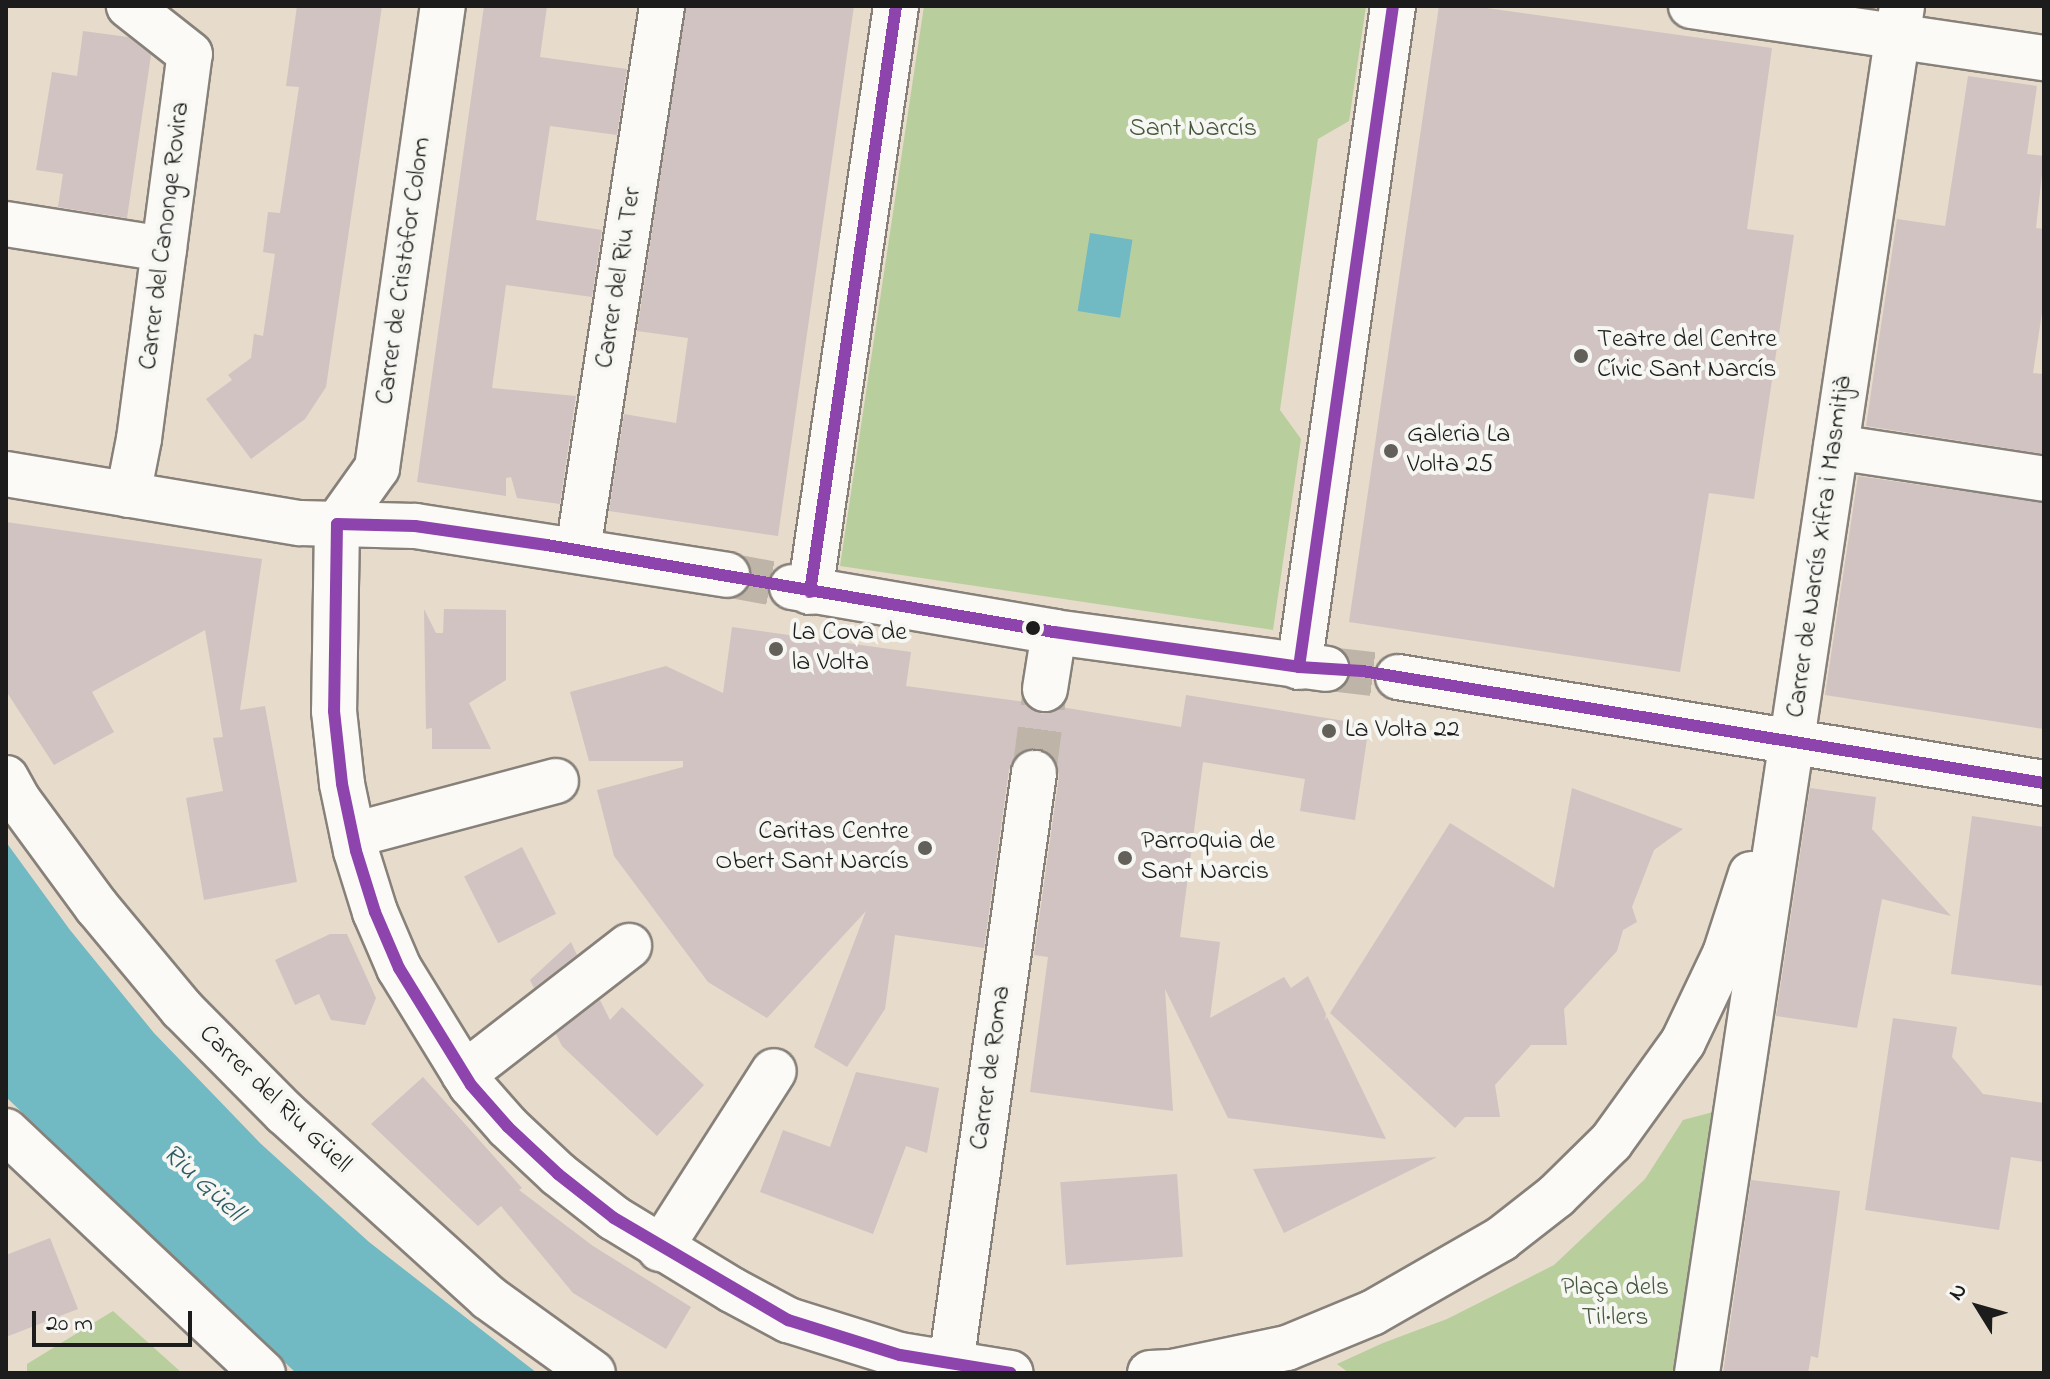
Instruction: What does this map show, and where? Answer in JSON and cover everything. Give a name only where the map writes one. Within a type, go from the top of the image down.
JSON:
[{"type":"street","name":"Carrer del Canonge Rovira","points":[[128,495],[190,54],[129,6]]},
{"type":"street","name":"Carrer de Cristòfor Colom","points":[[337,524],[377,468],[443,6]]},
{"type":"street","name":"Carrer del Riu Ter","points":[[578,550],[662,6]]},
{"type":"street","points":[[896,6],[801,590],[1054,632],[1314,668],[1393,6]]},
{"type":"street","points":[[1691,6],[1900,21],[2044,58]]},
{"type":"street","name":"Carrer de Narcís Xifra i Masmitjà","points":[[1697,1373],[1900,21]]},
{"type":"street","points":[[6,224],[164,249]]},
{"type":"street","points":[[1836,447],[2044,479]]},
{"type":"street","points":[[6,474],[300,523],[415,526],[727,575]]},
{"type":"street","points":[[337,524],[334,711],[353,835],[375,912],[399,968],[464,1074],[508,1127],[558,1174],[660,1249],[788,1320],[900,1355],[1011,1373]]},
{"type":"street","points":[[1045,689],[1054,632]]},
{"type":"street","points":[[1398,677],[2044,783]]},
{"type":"street","points":[[1150,1373],[1172,1372],[1287,1348],[1372,1313],[1501,1239],[1556,1196],[1611,1142],[1683,1042],[1725,954],[1792,742]]},
{"type":"street","name":"Carrer de Roma","points":[[951,1364],[1034,773]]},
{"type":"street","name":"Carrer del Riu Güell","points":[[6,778],[19,801],[97,907],[182,1009],[285,1113],[477,1288],[593,1373]]},
{"type":"street","points":[[353,835],[556,781]]},
{"type":"street","points":[[464,1074],[629,946]]},
{"type":"street","points":[[660,1249],[774,1071]]},
{"type":"street","points":[[6,1131],[263,1373]]},
{"type":"green space","name":"Sant Narcís","points":[[924,6],[1366,6],[1349,121],[1318,139],[1280,410],[1301,439],[1273,630],[840,566]]},
{"type":"green space","name":"Plaça dels Til·lers","points":[[1717,1111],[1674,1373],[1349,1373],[1337,1364],[1447,1319],[1554,1265],[1645,1179],[1683,1120]]},
{"type":"green space","points":[[113,1311],[182,1373],[27,1373],[27,1364]]},
{"type":"water","points":[[1090,233],[1132,240],[1120,318],[1078,311]]},
{"type":"water","name":"Riu Güell","points":[[6,842],[70,930],[154,1033],[260,1143],[369,1242],[537,1373],[296,1373],[6,1097]]},
{"type":"building","points":[[297,6],[382,6],[326,387],[305,419],[251,459],[206,399],[232,380],[228,375],[251,358],[254,334],[263,336],[275,254],[263,252],[268,212],[280,213],[299,87],[286,86]]},
{"type":"building","points":[[484,6],[547,6],[540,57],[627,69],[617,135],[550,126],[536,220],[602,230],[592,297],[506,285],[492,388],[576,396],[560,504],[517,498],[511,477],[506,478],[506,496],[417,482]]},
{"type":"building","points":[[686,6],[854,6],[778,536],[609,511],[624,414],[676,423],[688,338],[637,331]]},
{"type":"building","points":[[1439,6],[1472,6],[1772,48],[1747,229],[1794,235],[1754,499],[1709,493],[1680,672],[1349,622]]},
{"type":"building","points":[[83,31],[128,37],[151,55],[127,218],[58,207],[63,174],[36,170],[52,72],[77,76]]},
{"type":"building","points":[[1968,76],[2037,86],[2027,154],[2044,156],[2036,228],[2044,229],[2044,299],[2033,373],[2044,374],[2044,454],[1866,426],[1897,219],[1945,226]]},
{"type":"building","points":[[1858,476],[2044,503],[2044,729],[1825,695]]},
{"type":"building","points":[[6,522],[262,559],[240,710],[265,706],[297,882],[204,900],[186,798],[223,791],[213,738],[223,737],[205,630],[92,692],[114,732],[54,765],[6,691]]},
{"type":"building","points":[[424,609],[436,633],[443,633],[444,609],[506,610],[506,680],[469,703],[491,749],[432,749],[432,728],[426,729]]},
{"type":"building","points":[[732,627],[911,652],[906,686],[1025,702],[1042,714],[1061,707],[1181,727],[1186,695],[1369,725],[1355,820],[1300,811],[1305,779],[1203,762],[1180,937],[1220,942],[1210,1018],[1284,977],[1291,988],[1308,976],[1326,1014],[1325,1021],[1327,1017],[1386,1139],[1228,1118],[1165,989],[1173,1111],[1030,1092],[1048,957],[1034,955],[1059,776],[1057,763],[1049,753],[1038,748],[1024,750],[1014,758],[1009,770],[984,948],[895,935],[885,1009],[847,1067],[814,1047],[866,911],[767,1018],[708,982],[614,856],[597,790],[683,767],[683,761],[589,761],[570,692],[666,666],[723,693]]},
{"type":"building","points":[[1572,788],[1683,829],[1654,850],[1632,907],[1637,922],[1623,930],[1617,951],[1564,1009],[1567,1045],[1531,1045],[1495,1085],[1500,1117],[1465,1117],[1455,1128],[1330,1013],[1450,823],[1554,888]]},
{"type":"building","points":[[1810,788],[1876,797],[1872,829],[1951,916],[1882,899],[1857,1028],[1776,1016]]},
{"type":"building","points":[[1972,816],[2044,827],[2044,986],[1951,974]]},
{"type":"building","points":[[522,847],[556,914],[498,943],[464,877]]},
{"type":"building","points":[[330,934],[347,934],[376,998],[365,1025],[331,1020],[319,994],[295,1005],[275,960]]},
{"type":"building","points":[[571,942],[577,955],[534,988],[530,980]]},
{"type":"building","points":[[600,1000],[610,1020],[622,1007],[704,1085],[657,1136],[562,1046],[556,1034]]},
{"type":"building","points":[[1893,1018],[1957,1027],[1952,1057],[1983,1094],[2044,1103],[2044,1162],[2011,1157],[1999,1230],[1865,1210]]},
{"type":"building","points":[[856,1072],[939,1088],[927,1153],[906,1146],[873,1234],[760,1192],[783,1130],[830,1147]]},
{"type":"building","points":[[423,1077],[522,1188],[519,1190],[593,1246],[691,1307],[666,1349],[573,1293],[501,1206],[478,1226],[371,1124]]},
{"type":"building","points":[[1437,1157],[1284,1233],[1253,1169]]},
{"type":"building","points":[[1177,1174],[1183,1257],[1066,1265],[1060,1182]]},
{"type":"building","points":[[1751,1180],[1840,1191],[1818,1358],[1811,1356],[1808,1373],[1723,1373]]},
{"type":"building","points":[[50,1238],[78,1309],[6,1337],[6,1255]]},
{"type":"tunnel","points":[[727,575],[792,587]]},
{"type":"tunnel","points":[[1329,669],[1398,677]]},
{"type":"tunnel","points":[[1034,773],[1045,689]]},
{"type":"transit line","points":[[810,592],[896,6]]},
{"type":"transit line","points":[[1299,667],[1393,6]]},
{"type":"transit line","points":[[337,524],[415,526],[547,545],[1054,632],[1299,667],[1362,671],[2044,783]]},
{"type":"transit line","points":[[337,524],[334,711],[342,784],[356,851],[375,912],[399,968],[471,1085],[508,1127],[558,1174],[614,1218],[788,1320],[900,1355],[1011,1373]]},
{"type":"place","name":"Teatre del Centre Cívic Sant Narcís","points":[[1581,356]]},
{"type":"place","name":"Galeria La Volta 25","points":[[1391,451]]},
{"type":"place","name":"La Cova de la Volta","points":[[776,649]]},
{"type":"place","name":"La Volta 22","points":[[1329,731]]},
{"type":"place","name":"Caritas Centre Obert Sant Narcís","points":[[925,848]]},
{"type":"place","name":"Parroquia de Sant Narcis","points":[[1125,858]]}]
